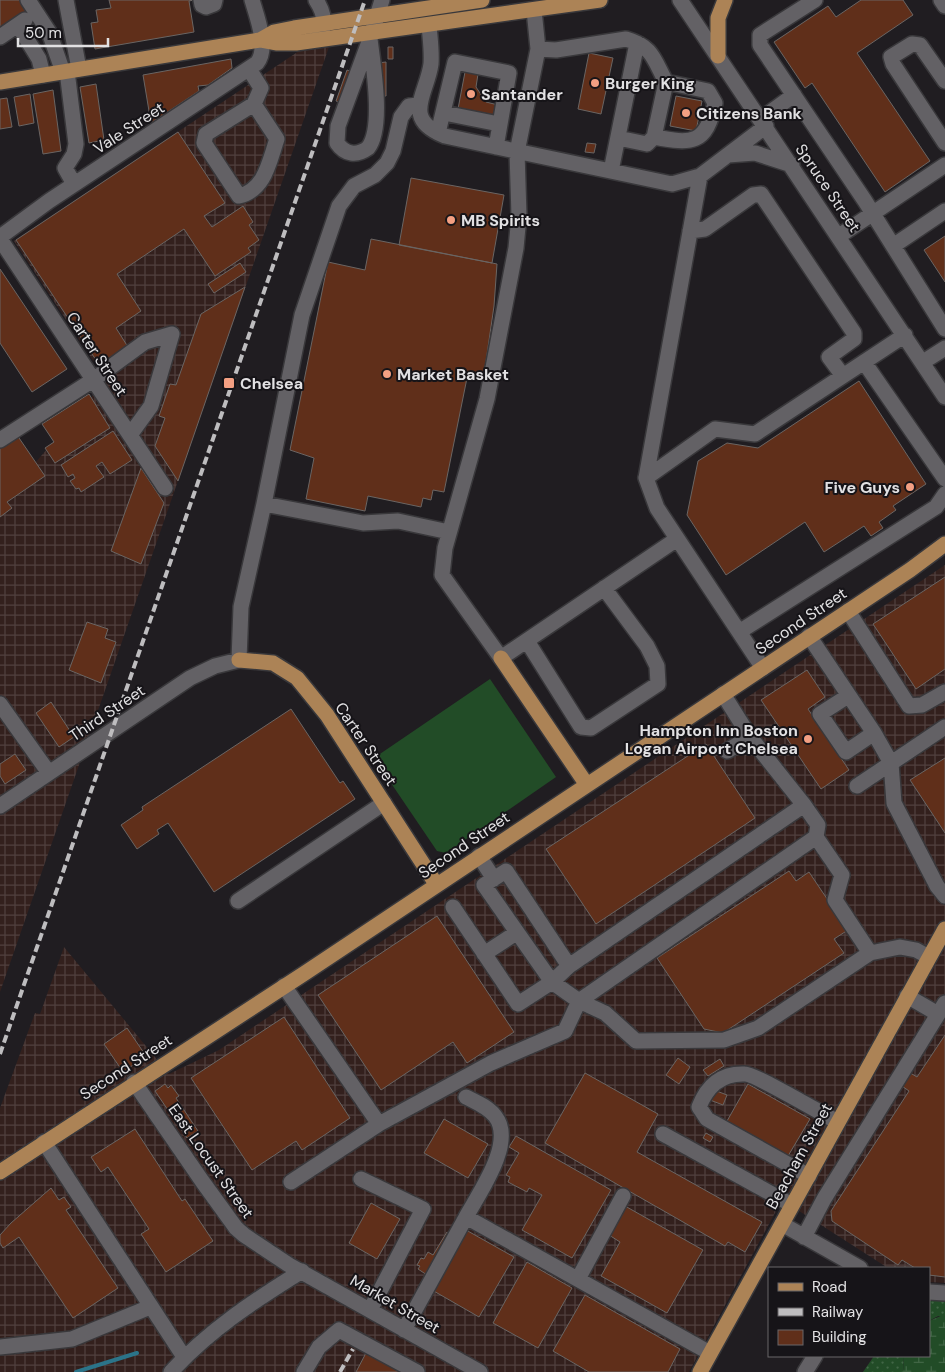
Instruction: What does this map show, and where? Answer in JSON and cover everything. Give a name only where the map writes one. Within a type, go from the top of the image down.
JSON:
[{"type":"main road","points":[[0,82],[260,40],[280,31],[324,23],[377,16],[451,2],[482,0]]},
{"type":"main road","points":[[260,40],[276,44],[371,36],[429,25],[534,10],[562,3],[600,0]]},
{"type":"main road","points":[[718,56],[718,18],[726,0]]},
{"type":"main road","name":"Second Street","points":[[0,1172],[587,785],[945,544]]},
{"type":"main road","points":[[500,658],[587,785]]},
{"type":"main road","name":"Carter Street","points":[[239,660],[273,663],[297,678],[327,715],[436,884]]},
{"type":"main road","name":"Beacham Street","points":[[700,1372],[945,930]]},
{"type":"street","points":[[66,0],[76,144],[74,154],[65,168],[74,184]]},
{"type":"street","points":[[201,0],[202,4],[206,7],[214,4],[216,0]]},
{"type":"street","points":[[252,0],[260,40]]},
{"type":"street","points":[[296,43],[306,36],[320,32],[324,23],[322,11],[316,0]]},
{"type":"street","points":[[371,36],[375,131],[371,144],[359,153],[345,152],[337,143],[338,126],[382,0]]},
{"type":"street","name":"Spruce Street","points":[[680,0],[764,122],[923,362],[943,387]]},
{"type":"street","points":[[815,0],[760,35],[760,45],[873,214],[945,329]]},
{"type":"street","points":[[941,0],[945,6]]},
{"type":"street","points":[[0,37],[18,25],[32,6],[49,32],[70,71]]},
{"type":"street","points":[[534,10],[538,49],[517,152],[519,216],[516,248],[492,379],[449,532],[442,575],[500,658],[678,539]]},
{"type":"street","points":[[18,25],[39,59],[43,75]]},
{"type":"street","points":[[429,25],[431,64],[418,105],[422,118],[438,133],[517,152],[672,184],[700,176],[727,155],[794,95]]},
{"type":"street","name":"Vale Street","points":[[0,238],[74,184],[249,69],[261,58],[260,40]]},
{"type":"street","points":[[538,49],[556,50],[626,40],[637,42],[649,49],[666,82],[654,136],[647,144],[618,138]]},
{"type":"street","points":[[611,171],[637,42]]},
{"type":"street","points":[[945,81],[920,45],[912,44],[891,57],[893,64],[945,143]]},
{"type":"street","points":[[438,133],[455,62],[509,73],[496,147]]},
{"type":"street","points":[[249,69],[261,88],[254,104],[206,134],[204,143],[239,196],[246,194],[262,181],[277,139],[254,104]]},
{"type":"street","points":[[654,136],[682,142],[696,139],[710,124],[715,103],[708,91],[666,82]]},
{"type":"street","points":[[239,660],[241,607],[302,315],[339,206],[349,191],[380,171],[390,159],[404,110],[409,106],[418,105]]},
{"type":"street","points":[[444,113],[499,124]]},
{"type":"street","points":[[359,153],[364,180]]},
{"type":"street","points":[[727,155],[755,153],[792,165]]},
{"type":"street","points":[[840,236],[945,166]]},
{"type":"street","points":[[700,176],[646,478],[657,508],[763,668]]},
{"type":"street","points":[[690,231],[705,228],[753,195],[761,194],[854,333],[854,339],[829,357],[843,376]]},
{"type":"street","points":[[893,246],[945,211]]},
{"type":"street","name":"Carter Street","points":[[0,238],[165,488]]},
{"type":"street","points":[[0,440],[93,380],[145,342],[172,334],[151,406],[130,435]]},
{"type":"street","points":[[646,478],[716,429],[755,434],[905,335]]},
{"type":"street","points":[[923,362],[945,348]]},
{"type":"street","points":[[864,362],[945,479]]},
{"type":"street","points":[[739,632],[936,507],[945,494]]},
{"type":"street","points":[[264,504],[363,523],[398,521],[449,532]]},
{"type":"street","points":[[527,641],[581,727],[591,728],[658,684],[657,666],[647,646],[604,588]]},
{"type":"street","points":[[848,611],[909,706],[922,705],[945,692]]},
{"type":"street","points":[[809,636],[874,733],[891,763],[894,803],[937,886],[945,896]]},
{"type":"street","name":"Third Street","points":[[0,806],[190,678],[215,666],[239,660]]},
{"type":"street","points":[[723,694],[750,737],[818,825],[816,837],[842,875],[835,900],[870,953]]},
{"type":"street","points":[[848,696],[820,714],[846,752],[874,733]]},
{"type":"street","points":[[0,704],[49,773]]},
{"type":"street","points":[[856,786],[945,727]]},
{"type":"street","points":[[727,751],[750,737]]},
{"type":"street","points":[[238,901],[384,803]]},
{"type":"street","points":[[453,906],[518,1004],[552,982],[569,966],[804,805]]},
{"type":"street","points":[[291,1182],[379,1124],[490,1062],[565,1031],[579,1001],[816,837]]},
{"type":"street","points":[[479,856],[494,879]]},
{"type":"street","points":[[569,966],[506,871],[484,885],[552,982],[579,1001],[604,1013],[636,1041],[724,1040],[758,1028],[870,953],[900,947],[916,950],[929,957]]},
{"type":"street","points":[[484,954],[516,933]]},
{"type":"street","points":[[284,986],[379,1124]]},
{"type":"street","points":[[804,1237],[824,1199],[942,1008],[907,996]]},
{"type":"street","points":[[808,1176],[707,1119],[699,1107],[705,1091],[721,1078],[747,1073],[838,1122]]},
{"type":"street","name":"East Locust Street","points":[[134,1082],[236,1228],[255,1244],[297,1269]]},
{"type":"street","points":[[404,1330],[493,1168],[501,1140],[500,1125],[494,1114],[466,1096]]},
{"type":"street","points":[[663,1134],[792,1205]]},
{"type":"street","points":[[44,1142],[184,1358]]},
{"type":"street","points":[[361,1179],[423,1209],[370,1310]]},
{"type":"street","points":[[578,1279],[624,1196]]},
{"type":"street","points":[[466,1217],[710,1353]]},
{"type":"street","points":[[782,1224],[858,1267]]},
{"type":"street","points":[[171,1372],[199,1343],[297,1269]]},
{"type":"street","name":"Market Street","points":[[297,1269],[480,1372]]},
{"type":"street","points":[[930,1292],[945,1293]]},
{"type":"street","points":[[0,1348],[72,1339],[150,1307]]},
{"type":"street","points":[[304,1372],[319,1347],[339,1330],[417,1372]]},
{"type":"street","points":[[806,1372],[814,1357]]},
{"type":"shaded area","points":[[329,47],[0,992],[0,504],[106,380],[14,241],[299,51]]},
{"type":"shaded area","points":[[945,565],[945,1283],[930,1282],[930,1267],[886,1267],[782,1200],[689,1372],[0,1372],[0,1108],[35,1013],[40,1014],[64,947],[169,1074],[219,1050]]},
{"type":"green space","points":[[490,679],[556,777],[446,853],[437,851],[374,758]]},
{"type":"green space","points":[[930,1288],[945,1298],[945,1317],[938,1316],[930,1320]]},
{"type":"green space","points":[[943,1315],[945,1317],[945,1372],[903,1372],[904,1357],[930,1357],[930,1321]]},
{"type":"green space","points":[[873,1357],[904,1357],[903,1372],[863,1372]]},
{"type":"building","points":[[0,0],[24,0],[30,11],[0,30]]},
{"type":"building","points":[[109,0],[194,0],[189,1],[194,32],[95,49],[91,23],[98,22],[96,10],[111,8]]},
{"type":"building","points":[[861,0],[903,0],[913,15],[857,53],[930,161],[885,192],[812,83],[805,88],[774,42],[828,6],[836,17]]},
{"type":"building","points":[[388,47],[393,47],[393,59],[388,59]]},
{"type":"building","name":"Burger King","points":[[589,53],[613,58],[601,114],[578,109]]},
{"type":"building","points":[[231,59],[232,68],[208,85],[198,86],[199,91],[151,123],[143,75]]},
{"type":"building","points":[[386,62],[386,96],[377,96],[377,63]]},
{"type":"building","points":[[347,70],[355,73],[344,104],[336,101]]},
{"type":"building","name":"Santander","points":[[465,72],[478,74],[476,87],[486,102],[498,105],[496,117],[458,109]]},
{"type":"building","points":[[96,84],[104,140],[89,143],[80,87]]},
{"type":"building","points":[[53,90],[61,151],[43,154],[33,94]]},
{"type":"building","points":[[30,94],[34,123],[19,126],[14,97]]},
{"type":"building","name":"Citizens Bank","points":[[676,96],[702,101],[696,131],[670,126]]},
{"type":"building","points":[[7,98],[12,127],[0,129],[0,99]]},
{"type":"building","points":[[178,132],[225,203],[204,216],[212,227],[243,206],[253,222],[249,225],[259,240],[248,248],[251,252],[215,276],[184,229],[117,274],[141,311],[116,328],[128,347],[100,366],[16,240]]},
{"type":"building","points":[[587,143],[596,144],[594,153],[585,152]]},
{"type":"building","name":"MB Spirits","points":[[411,178],[504,195],[492,263],[399,245]]},
{"type":"building","points":[[945,236],[945,282],[924,250]]},
{"type":"building","name":"Market Basket","points":[[371,239],[497,264],[494,306],[484,375],[468,373],[444,492],[433,490],[431,500],[423,498],[421,507],[368,496],[365,511],[306,499],[314,458],[290,450],[328,262],[365,270]]},
{"type":"building","points":[[240,263],[246,272],[214,293],[208,284]]},
{"type":"building","points":[[0,269],[67,369],[32,392],[0,343]]},
{"type":"building","points":[[245,287],[178,481],[155,446],[165,418],[159,416],[170,384],[176,385],[201,314]]},
{"type":"building","points":[[859,381],[926,484],[893,506],[896,510],[879,522],[883,528],[871,536],[864,526],[824,552],[805,522],[726,575],[687,515],[698,461],[727,443],[758,448]]},
{"type":"building","points":[[89,394],[110,428],[55,463],[45,448],[54,442],[42,424]]},
{"type":"building","points":[[113,431],[132,460],[110,474],[102,462],[96,466],[104,477],[81,492],[70,481],[75,478],[73,474],[68,477],[61,465]]},
{"type":"building","points":[[17,435],[45,476],[7,502],[12,508],[0,517],[0,447]]},
{"type":"building","points":[[141,468],[164,503],[141,564],[111,551]]},
{"type":"building","points":[[945,577],[945,669],[916,689],[873,624]]},
{"type":"building","points":[[87,622],[108,629],[105,638],[116,642],[101,683],[69,670]]},
{"type":"building","name":"Hampton Inn Boston Logan Airport Chelsea","points":[[807,670],[825,697],[808,709],[849,770],[821,789],[761,700]]},
{"type":"building","points":[[51,702],[74,737],[59,747],[36,713]]},
{"type":"building","points":[[291,709],[340,783],[343,781],[355,799],[214,892],[168,823],[157,830],[159,834],[137,849],[121,825],[143,810],[142,807]]},
{"type":"building","points":[[706,744],[755,818],[596,924],[546,849]]},
{"type":"building","points":[[15,754],[26,770],[5,784],[0,776],[0,764]]},
{"type":"building","points":[[945,758],[945,833],[910,780]]},
{"type":"building","points":[[789,871],[796,881],[809,872],[848,930],[834,939],[844,953],[723,1033],[704,1029],[657,958]]},
{"type":"building","points":[[437,916],[514,1032],[467,1063],[453,1042],[381,1090],[318,995]]},
{"type":"building","points":[[284,1017],[350,1118],[302,1150],[296,1141],[252,1170],[191,1078]]},
{"type":"building","points":[[127,1028],[146,1056],[123,1072],[104,1044]]},
{"type":"building","points":[[945,1035],[945,1277],[930,1275],[930,1267],[913,1267],[902,1260],[898,1265],[832,1221],[831,1211],[909,1091],[899,1084],[907,1071],[917,1077]]},
{"type":"building","points":[[678,1058],[690,1067],[679,1084],[666,1075]]},
{"type":"building","points":[[720,1059],[724,1066],[708,1076],[703,1070]]},
{"type":"building","points":[[585,1073],[658,1114],[637,1152],[762,1222],[745,1252],[728,1242],[725,1246],[545,1143]]},
{"type":"building","points":[[165,1084],[168,1088],[171,1085],[179,1096],[176,1098],[198,1131],[187,1138],[155,1091]]},
{"type":"building","points":[[748,1084],[810,1119],[788,1156],[727,1121]]},
{"type":"building","points":[[714,1090],[727,1095],[723,1105],[710,1100]]},
{"type":"building","points":[[444,1119],[488,1144],[468,1178],[424,1153]]},
{"type":"building","points":[[135,1129],[182,1201],[185,1199],[213,1241],[166,1272],[141,1234],[149,1229],[108,1167],[101,1172],[91,1157]]},
{"type":"building","points":[[706,1133],[713,1137],[710,1142],[703,1138]]},
{"type":"building","points":[[516,1136],[611,1190],[572,1258],[522,1230],[542,1195],[529,1188],[527,1192],[508,1182],[510,1177],[506,1175],[519,1153],[509,1147]]},
{"type":"building","points":[[51,1188],[59,1200],[64,1197],[71,1207],[66,1210],[118,1288],[73,1318],[19,1237],[3,1248],[0,1243],[0,1235],[11,1223]]},
{"type":"building","points":[[371,1203],[400,1219],[377,1259],[349,1243]]},
{"type":"building","points":[[625,1206],[703,1250],[667,1313],[601,1276],[620,1242],[609,1235]]},
{"type":"building","points":[[466,1230],[514,1257],[479,1317],[432,1290]]},
{"type":"building","points":[[447,1232],[451,1235],[427,1275],[418,1269],[420,1266],[417,1265],[428,1252],[433,1255]]},
{"type":"building","points":[[527,1262],[572,1288],[538,1348],[493,1323]]},
{"type":"building","points":[[585,1295],[680,1349],[668,1372],[589,1372],[553,1351]]},
{"type":"building","points":[[366,1353],[401,1372],[356,1372]]},
{"type":"waterway","points":[[76,1372],[137,1353]]},
{"type":"railway","points":[[0,1054],[365,0]]},
{"type":"railway","points":[[340,1372],[353,1349]]},
{"type":"place","name":"Burger King","points":[[595,83]]},
{"type":"place","name":"Santander","points":[[471,94]]},
{"type":"place","name":"Citizens Bank","points":[[686,113]]},
{"type":"place","name":"MB Spirits","points":[[451,220]]},
{"type":"place","name":"Market Basket","points":[[387,374]]},
{"type":"place","name":"Chelsea","points":[[229,383]]},
{"type":"place","name":"Five Guys","points":[[910,487]]},
{"type":"place","name":"Hampton Inn Boston Logan Airport Chelsea","points":[[808,739]]}]
